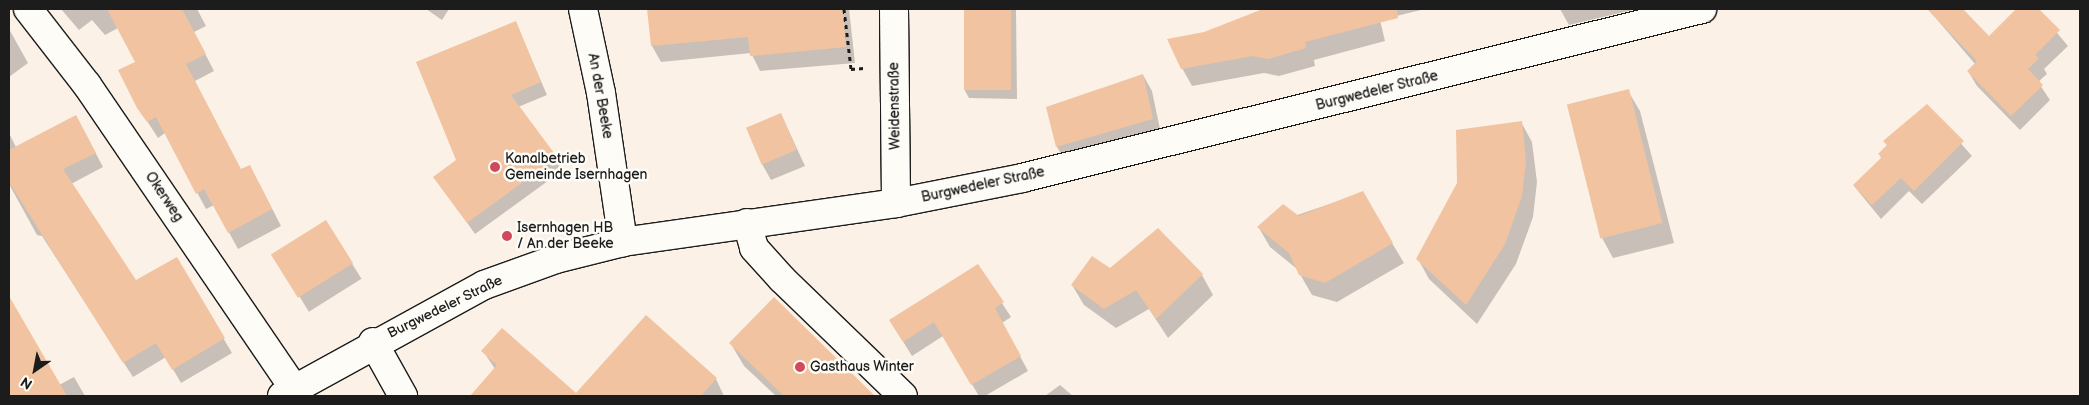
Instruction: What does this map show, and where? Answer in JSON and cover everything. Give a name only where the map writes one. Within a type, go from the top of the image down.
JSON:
[{"type":"main road","name":"Okerweg","points":[[28,9],[87,85],[288,393]]},
{"type":"main road","name":"An der Beeke","points":[[584,9],[602,93],[623,242]]},
{"type":"main road","name":"Weidenstraße","points":[[894,9],[896,203]]},
{"type":"main road","name":"Burgwedeler Straße","points":[[288,393],[373,342],[484,285],[556,259],[623,242],[747,222],[896,203],[1022,178],[1702,9]]},
{"type":"main road","points":[[747,222],[754,248],[782,279],[903,396]]},
{"type":"main road","points":[[373,342],[403,396]]},
{"type":"path","points":[[844,9],[851,69],[894,67]]},
{"type":"building","points":[[107,9],[182,9],[206,54],[186,64],[241,169],[250,165],[272,209],[228,233],[204,189],[196,194],[156,117],[147,122],[137,108],[118,70],[135,62]]},
{"type":"building","points":[[647,9],[843,9],[846,47],[750,56],[748,37],[651,46]]},
{"type":"building","points":[[964,9],[1011,9],[1011,90],[964,90]]},
{"type":"building","points":[[1263,9],[1397,9],[1398,18],[1305,42],[1306,48],[1268,59],[1253,56],[1181,69],[1167,39],[1204,32]]},
{"type":"building","points":[[1927,9],[1963,9],[1989,36],[2016,9],[2039,9],[2060,30],[2035,55],[2039,58],[2028,69],[2043,85],[2011,116],[1967,71],[1977,61]]},
{"type":"building","points":[[516,21],[541,82],[511,95],[557,157],[467,223],[433,177],[456,160],[416,62]]},
{"type":"building","points":[[1143,74],[1153,119],[1056,147],[1046,107]]},
{"type":"building","points":[[1629,89],[1662,223],[1600,238],[1567,104]]},
{"type":"building","points":[[1927,104],[1964,141],[1914,191],[1901,178],[1872,205],[1853,185],[1882,157],[1878,154],[1887,145],[1883,141]]},
{"type":"building","points":[[781,113],[797,150],[762,165],[746,128]]},
{"type":"building","points":[[76,115],[96,153],[63,169],[136,280],[177,257],[225,338],[172,370],[156,343],[123,363],[9,182],[9,150]]},
{"type":"building","points":[[1522,121],[1526,161],[1522,196],[1505,244],[1466,305],[1416,259],[1457,183],[1456,130]]},
{"type":"building","points":[[1363,191],[1393,243],[1325,283],[1299,275],[1289,253],[1257,227],[1283,204],[1299,216]]},
{"type":"building","points":[[326,220],[353,263],[298,298],[271,254]]},
{"type":"building","points":[[1158,228],[1203,274],[1156,319],[1136,290],[1104,309],[1071,285],[1092,256],[1110,268]]},
{"type":"building","points":[[978,264],[1004,302],[995,308],[1021,356],[971,385],[934,322],[903,342],[889,320]]},
{"type":"building","points":[[9,296],[67,396],[9,396]]},
{"type":"building","name":"Gasthaus Winter","points":[[774,297],[875,396],[784,396],[729,343]]},
{"type":"building","points":[[646,315],[717,378],[701,396],[470,396],[497,365],[481,351],[502,328],[576,393]]},
{"type":"place","name":"Kanalbetrieb Gemeinde Isernhagen","points":[[495,167]]},
{"type":"place","name":"Isernhagen HB / An der Beeke","points":[[507,236]]},
{"type":"place","name":"Gasthaus Winter","points":[[800,367]]}]
